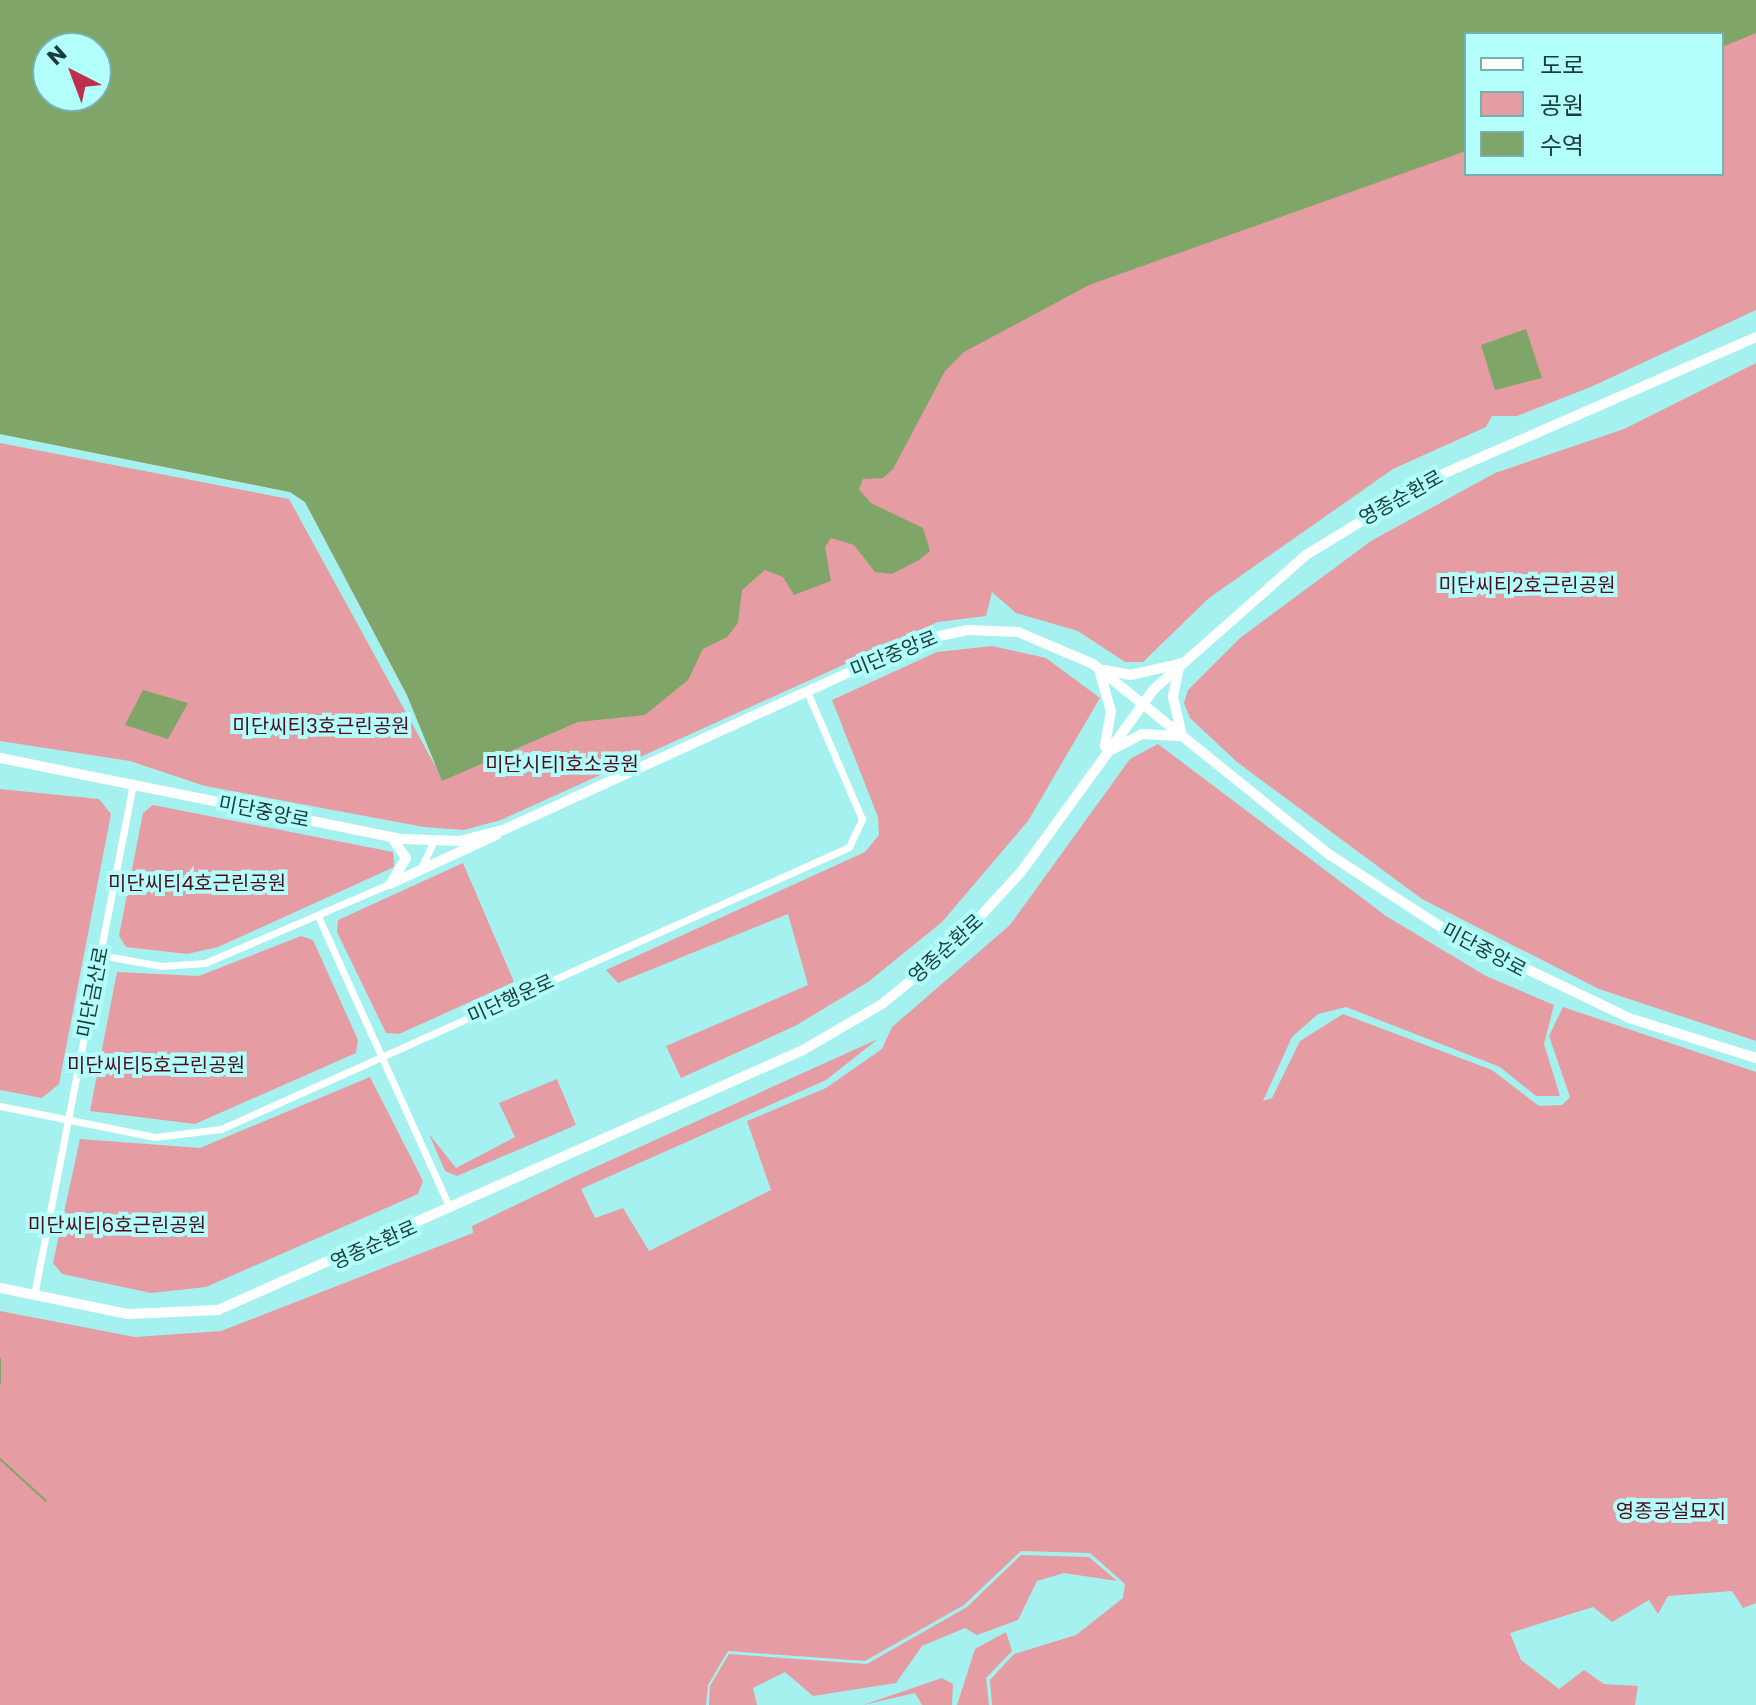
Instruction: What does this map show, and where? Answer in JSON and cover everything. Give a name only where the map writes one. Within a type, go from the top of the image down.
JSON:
[{"type":"street","name":"영종순환로","points":[[0,1288],[128,1314],[218,1310],[451,1210],[792,1056],[882,1004],[988,911],[1142,703],[1180,663],[1306,555],[1406,493],[1756,337]]},
{"type":"street","name":"미단중앙로","points":[[0,758],[433,842],[503,830],[917,641],[967,630],[1043,639],[1097,667],[1330,855],[1459,937],[1629,1018],[1756,1058]]},
{"type":"street","points":[[1097,667],[1130,675],[1180,663],[1173,697],[1184,738],[1142,734],[1102,756]]},
{"type":"street","points":[[1097,667],[1111,711],[1102,756]]},
{"type":"street","name":"미단행운로","points":[[0,1106],[155,1137],[201,1135],[849,847],[862,819],[807,691]]},
{"type":"street","name":"미단금산로","points":[[34,1295],[133,784]]},
{"type":"street","points":[[100,955],[185,966],[318,916],[473,852],[503,830]]},
{"type":"street","points":[[390,836],[406,858],[390,884]]},
{"type":"street","points":[[390,884],[422,867],[433,842]]},
{"type":"street","points":[[318,916],[451,1210]]},
{"type":"green space","points":[[0,0],[1756,0],[1756,310],[1593,386],[1517,416],[1492,416],[1486,427],[1393,469],[1209,598],[1143,662],[1125,662],[1078,631],[1016,613],[992,592],[986,616],[938,622],[501,820],[464,830],[424,827],[205,786],[130,761],[0,741],[0,443],[289,499],[438,771],[407,695],[305,502],[290,492],[0,434],[96,235],[46,112],[112,112],[112,32],[32,32],[32,78]]},
{"type":"green space","name":"미단씨티2호근린공원","points":[[1756,363],[1756,1041],[1599,989],[1422,899],[1237,762],[1190,718],[1184,703],[1188,690],[1240,638],[1371,541],[1495,473],[1624,429]]},
{"type":"green space","points":[[992,646],[1046,658],[1100,698],[1028,821],[942,922],[868,982],[795,1026],[681,1078],[666,1046],[808,985],[788,914],[618,983],[606,970],[865,852],[879,835],[878,817],[832,700],[937,652]]},
{"type":"green space","name":"영종공설묘지","points":[[1158,744],[1386,916],[1486,976],[1554,1005],[1544,1044],[1560,1096],[1536,1096],[1500,1067],[1346,1007],[1318,1014],[1292,1037],[1263,1101],[1272,1098],[1300,1041],[1343,1014],[1492,1070],[1539,1106],[1562,1105],[1570,1097],[1549,1036],[1563,1007],[1756,1072],[1756,1603],[1743,1608],[1732,1591],[1668,1596],[1658,1614],[1649,1600],[1612,1622],[1593,1607],[1510,1633],[1521,1660],[1559,1689],[1584,1670],[1604,1684],[1638,1686],[1635,1705],[992,1705],[990,1680],[1014,1654],[1076,1635],[1123,1598],[1125,1584],[1090,1553],[1021,1551],[964,1605],[865,1661],[728,1651],[708,1685],[706,1705],[0,1705],[0,1311],[135,1337],[221,1331],[473,1233],[472,1226],[580,1174],[878,1039],[826,1080],[581,1189],[595,1218],[623,1208],[649,1251],[771,1190],[747,1121],[826,1088],[882,1049],[892,1027],[1010,925],[1130,759]]},
{"type":"green space","points":[[0,789],[99,799],[111,814],[59,1084],[42,1098],[0,1090]]},
{"type":"green space","name":"미단씨티4호근린공원","points":[[153,805],[393,852],[394,867],[218,947],[187,954],[126,947],[119,936],[143,813]]},
{"type":"green space","points":[[463,863],[514,982],[399,1034],[386,1033],[337,932],[338,920]]},
{"type":"green space","name":"미단씨티5호근린공원","points":[[301,936],[313,940],[358,1040],[356,1053],[195,1124],[90,1111],[117,972],[199,976]]},
{"type":"green space","name":"미단씨티6호근린공원","points":[[370,1077],[423,1181],[418,1194],[206,1287],[151,1293],[62,1274],[53,1263],[80,1139],[200,1148]]},
{"type":"green space","points":[[557,1079],[576,1125],[457,1176],[445,1171],[429,1134],[456,1168],[515,1137],[499,1103]]},
{"type":"green space","points":[[1021,1555],[1089,1557],[1117,1581],[1064,1573],[1037,1581],[1018,1620],[977,1635],[965,1628],[922,1646],[896,1683],[813,1696],[785,1672],[753,1688],[757,1705],[709,1705],[710,1686],[729,1654],[867,1664],[967,1607]]},
{"type":"green space","points":[[1006,1632],[1012,1651],[986,1678],[989,1705],[957,1705],[975,1649]]},
{"type":"green space","points":[[942,1678],[953,1684],[952,1705],[922,1705],[915,1693],[863,1705]]},
{"type":"water","points":[[0,0],[1756,0],[1756,33],[1724,46],[1724,32],[1464,32],[1464,152],[1089,285],[964,352],[945,371],[893,469],[883,478],[863,479],[859,489],[871,503],[923,528],[930,551],[892,574],[875,572],[854,545],[831,538],[825,547],[831,581],[794,595],[783,577],[765,570],[742,590],[738,623],[727,637],[703,649],[688,680],[645,715],[578,722],[442,781],[407,695],[305,502],[290,492],[0,434]]},
{"type":"water","points":[[1526,329],[1542,378],[1495,390],[1481,345]]},
{"type":"water","points":[[143,690],[188,703],[168,739],[125,725]]},
{"type":"waterway","points":[[0,1359],[0,1384]]},
{"type":"waterway","points":[[0,1459],[46,1501]]},
{"type":"park label","name":"미단씨티3호근린공원","points":[[321,726]]},
{"type":"park label","name":"미단시티1호소공원","points":[[562,764]]}]
